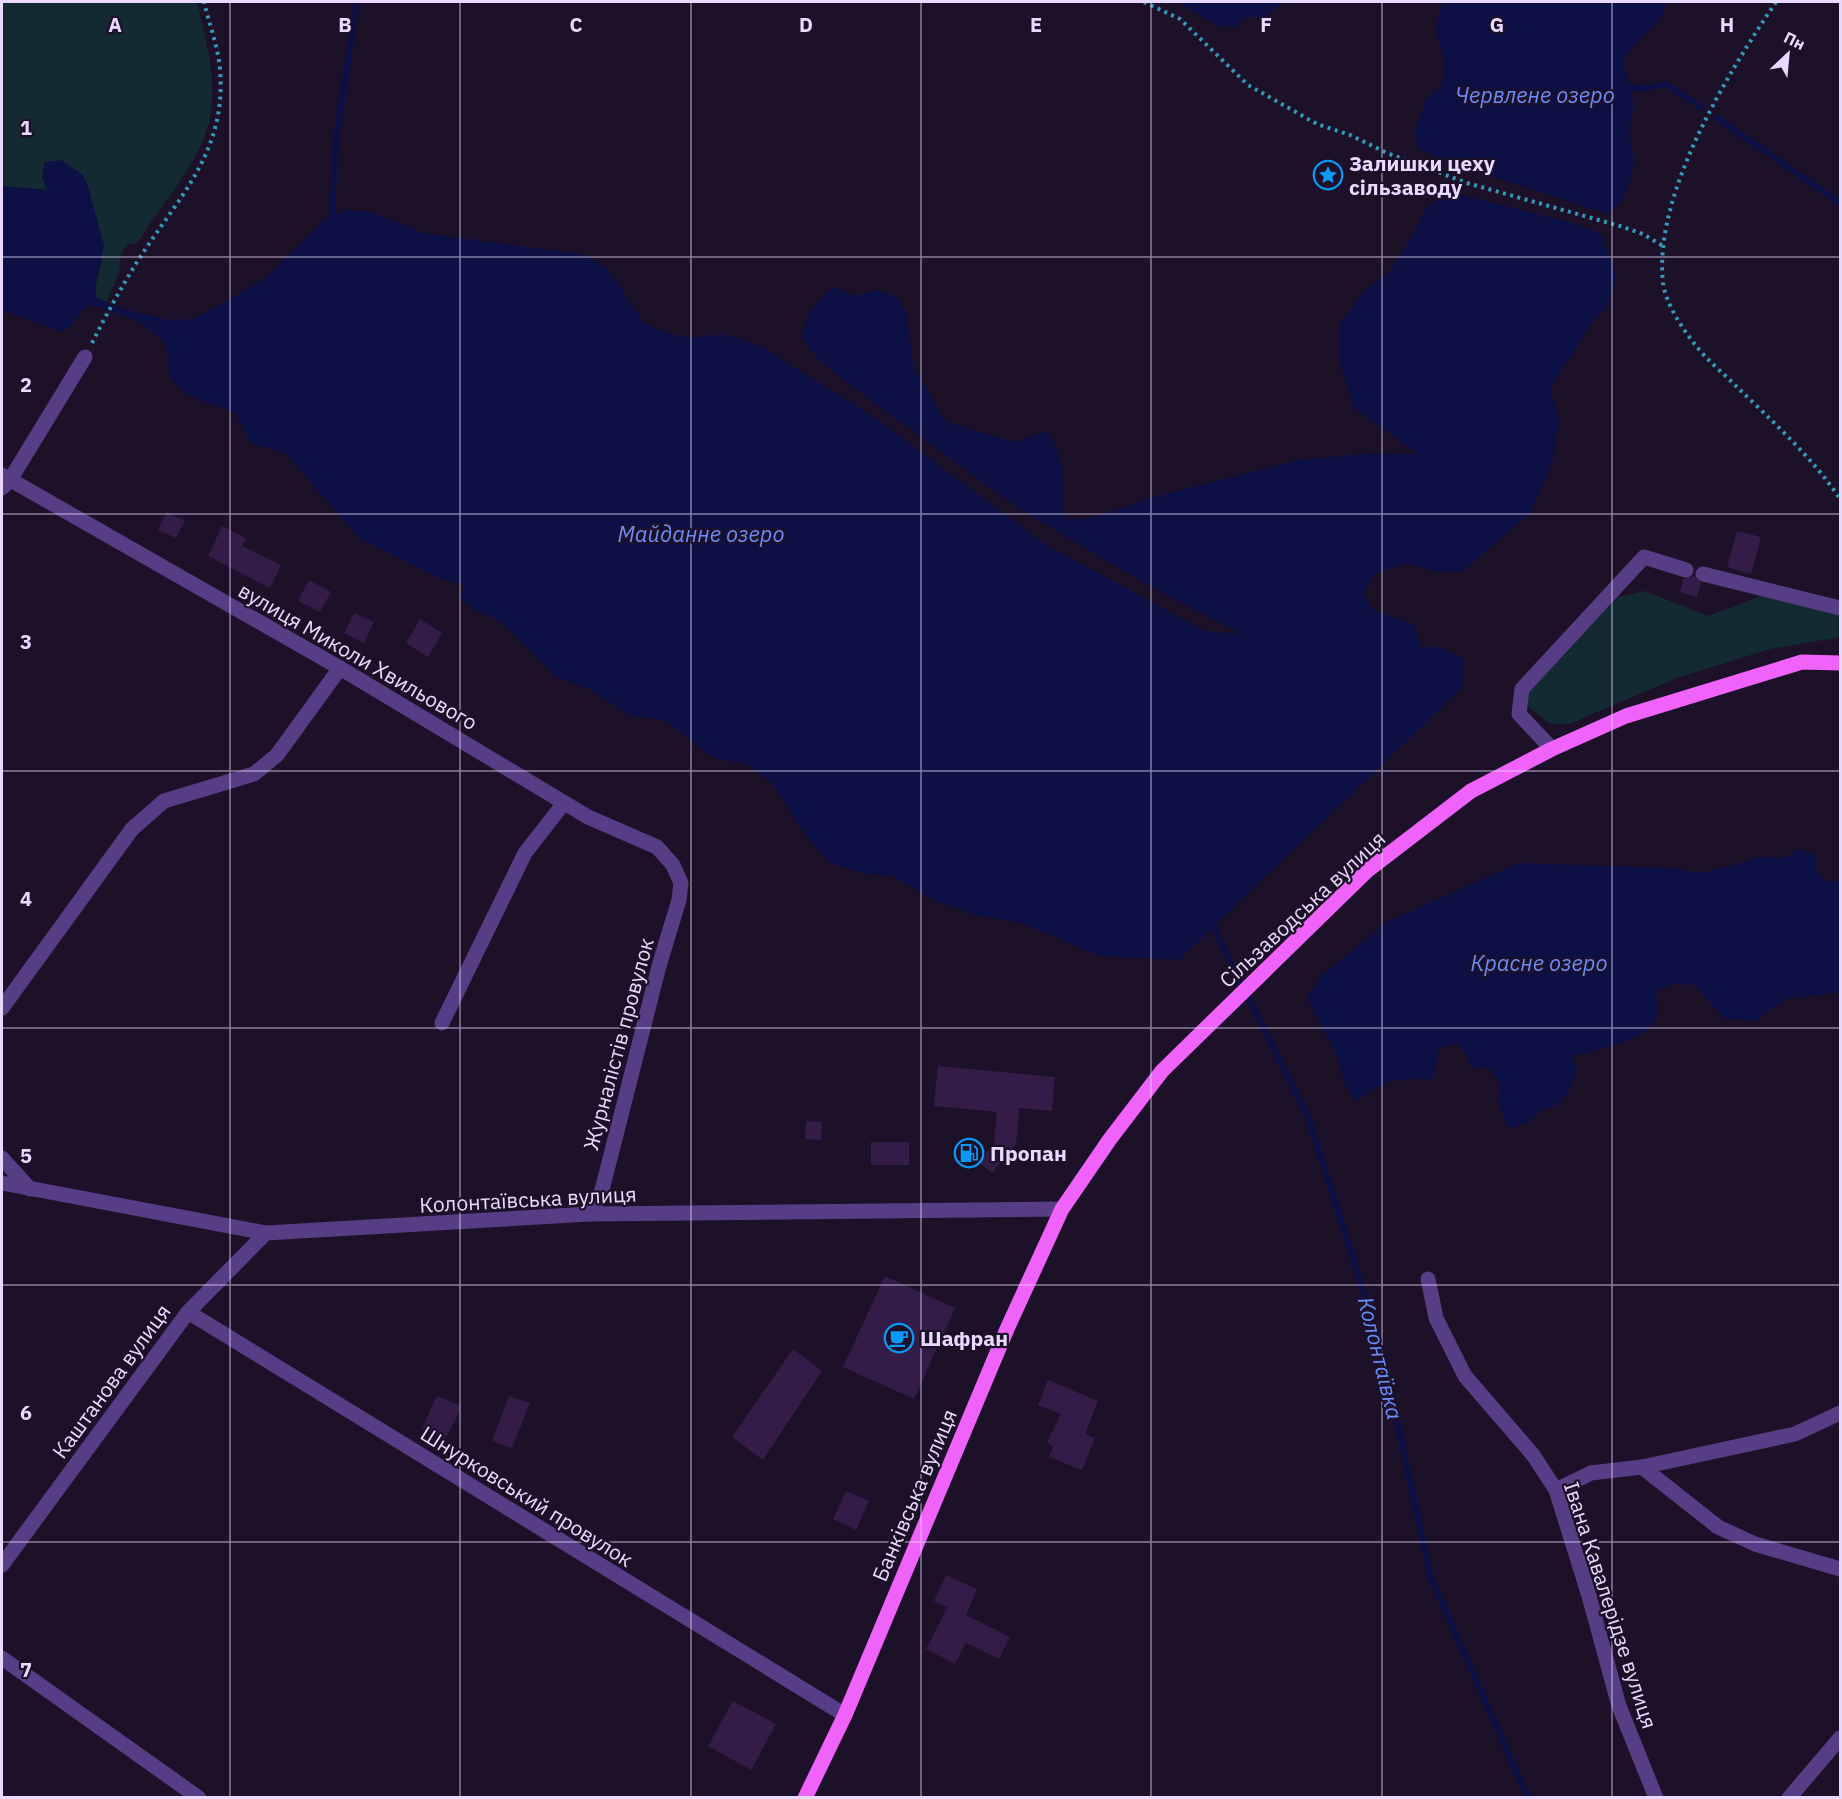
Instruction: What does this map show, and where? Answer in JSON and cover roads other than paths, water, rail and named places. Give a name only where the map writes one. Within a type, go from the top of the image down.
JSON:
[{"type":"main road","name":"Сільзаводська вулиця","points":[[1062,1209],[1110,1139],[1162,1071],[1368,870],[1471,791],[1552,749],[1626,716],[1802,662],[1840,663]]},
{"type":"main road","name":"Банківська вулиця","points":[[805,1797],[845,1715],[1006,1329],[1062,1209]]},
{"type":"street","points":[[4,481],[85,357]]},
{"type":"street","name":"вулиця Миколи Хвильового","points":[[4,481],[340,669],[588,817],[657,847],[673,865],[681,883]]},
{"type":"street","points":[[1552,749],[1519,714],[1522,689],[1644,557],[1686,570]]},
{"type":"street","points":[[1703,574],[1840,608]]},
{"type":"street","points":[[2,1008],[132,829],[164,801],[254,774],[266,766],[278,755],[340,669]]},
{"type":"street","points":[[442,1023],[525,853],[564,803]]},
{"type":"street","name":"Журналістів провулок","points":[[590,1214],[602,1190],[681,883]]},
{"type":"street","points":[[2,1158],[30,1188]]},
{"type":"street","name":"Колонтаївська вулиця","points":[[2,1184],[266,1233],[590,1214],[1062,1209]]},
{"type":"street","name":"Каштанова вулиця","points":[[2,1565],[188,1312],[266,1233]]},
{"type":"street","name":"Івана Кавалерідзе вулиця","points":[[1428,1279],[1436,1318],[1465,1376],[1533,1455],[1556,1490],[1589,1596],[1619,1706],[1656,1797]]},
{"type":"street","name":"Шнурковський провулок","points":[[188,1312],[845,1715]]},
{"type":"street","points":[[1556,1490],[1591,1473],[1642,1467],[1795,1434],[1840,1413]]},
{"type":"street","points":[[1642,1467],[1718,1527],[1755,1544],[1840,1569]]},
{"type":"street","points":[[2,1658],[199,1797]]},
{"type":"street","points":[[1789,1797],[1840,1738]]},
{"type":"water","points":[[1177,2],[1307,2],[1280,4],[1265,17],[1245,17],[1235,27],[1220,27]]},
{"type":"water","name":"Червлене озеро","points":[[1442,2],[1667,2],[1654,26],[1623,61],[1634,105],[1629,131],[1634,163],[1630,182],[1621,202],[1608,214],[1450,163],[1418,149],[1414,134],[1426,99],[1442,86],[1445,62],[1436,30]]},
{"type":"water","name":"Майданне озеро","points":[[61,160],[83,175],[88,186],[104,246],[95,289],[97,298],[114,306],[168,320],[194,319],[266,278],[325,219],[345,210],[370,212],[424,233],[586,255],[609,270],[644,323],[667,333],[689,338],[723,334],[762,347],[871,415],[1048,546],[1205,631],[1242,634],[1144,583],[1018,508],[855,389],[816,357],[801,337],[809,315],[817,303],[834,287],[856,296],[877,290],[897,297],[906,312],[913,365],[946,422],[1014,442],[1046,431],[1053,441],[1061,462],[1065,520],[1096,517],[1147,499],[1298,460],[1373,453],[1418,454],[1354,408],[1340,364],[1340,324],[1364,291],[1390,271],[1415,231],[1426,208],[1450,192],[1580,225],[1602,235],[1617,279],[1608,305],[1592,323],[1550,389],[1559,419],[1553,460],[1531,512],[1463,571],[1437,572],[1406,563],[1375,574],[1363,592],[1372,609],[1415,625],[1421,647],[1440,647],[1464,659],[1462,688],[1179,960],[1100,956],[1021,923],[975,915],[935,901],[892,876],[865,874],[830,863],[804,833],[772,783],[747,764],[713,758],[666,721],[629,715],[589,689],[556,677],[499,620],[478,612],[460,599],[464,585],[441,579],[359,538],[284,452],[251,444],[235,413],[198,399],[180,389],[170,374],[167,351],[163,342],[156,334],[137,321],[94,306],[86,307],[70,327],[62,332],[2,310],[2,186],[47,190],[42,177],[45,162]]},
{"type":"water","name":"Красне озеро","points":[[1797,849],[1817,855],[1815,868],[1826,882],[1840,881],[1840,992],[1786,999],[1755,1021],[1723,1018],[1695,985],[1675,984],[1656,991],[1658,1010],[1654,1021],[1646,1030],[1609,1047],[1572,1056],[1577,1071],[1571,1088],[1559,1104],[1542,1110],[1527,1123],[1508,1128],[1498,1103],[1501,1085],[1488,1067],[1471,1069],[1466,1053],[1457,1043],[1439,1048],[1433,1079],[1409,1079],[1384,1084],[1356,1102],[1345,1085],[1337,1056],[1307,998],[1321,976],[1387,922],[1518,863],[1673,868],[1700,873],[1757,857],[1785,858]]},
{"type":"waterway","points":[[332,216],[336,138],[357,2]]},
{"type":"waterway","points":[[1623,85],[1643,89],[1666,84],[1701,107]]},
{"type":"waterway","points":[[1717,118],[1840,203]]},
{"type":"waterway","name":"Колонтаївка","points":[[1214,919],[1213,926],[1309,1120],[1381,1347],[1431,1578],[1528,1798]]},
{"type":"place","name":"Залишки цеху сільзаводу","points":[[1328,175]]},
{"type":"place","name":"Пропан","points":[[969,1153]]},
{"type":"place","name":"Шафран","points":[[899,1338]]}]
